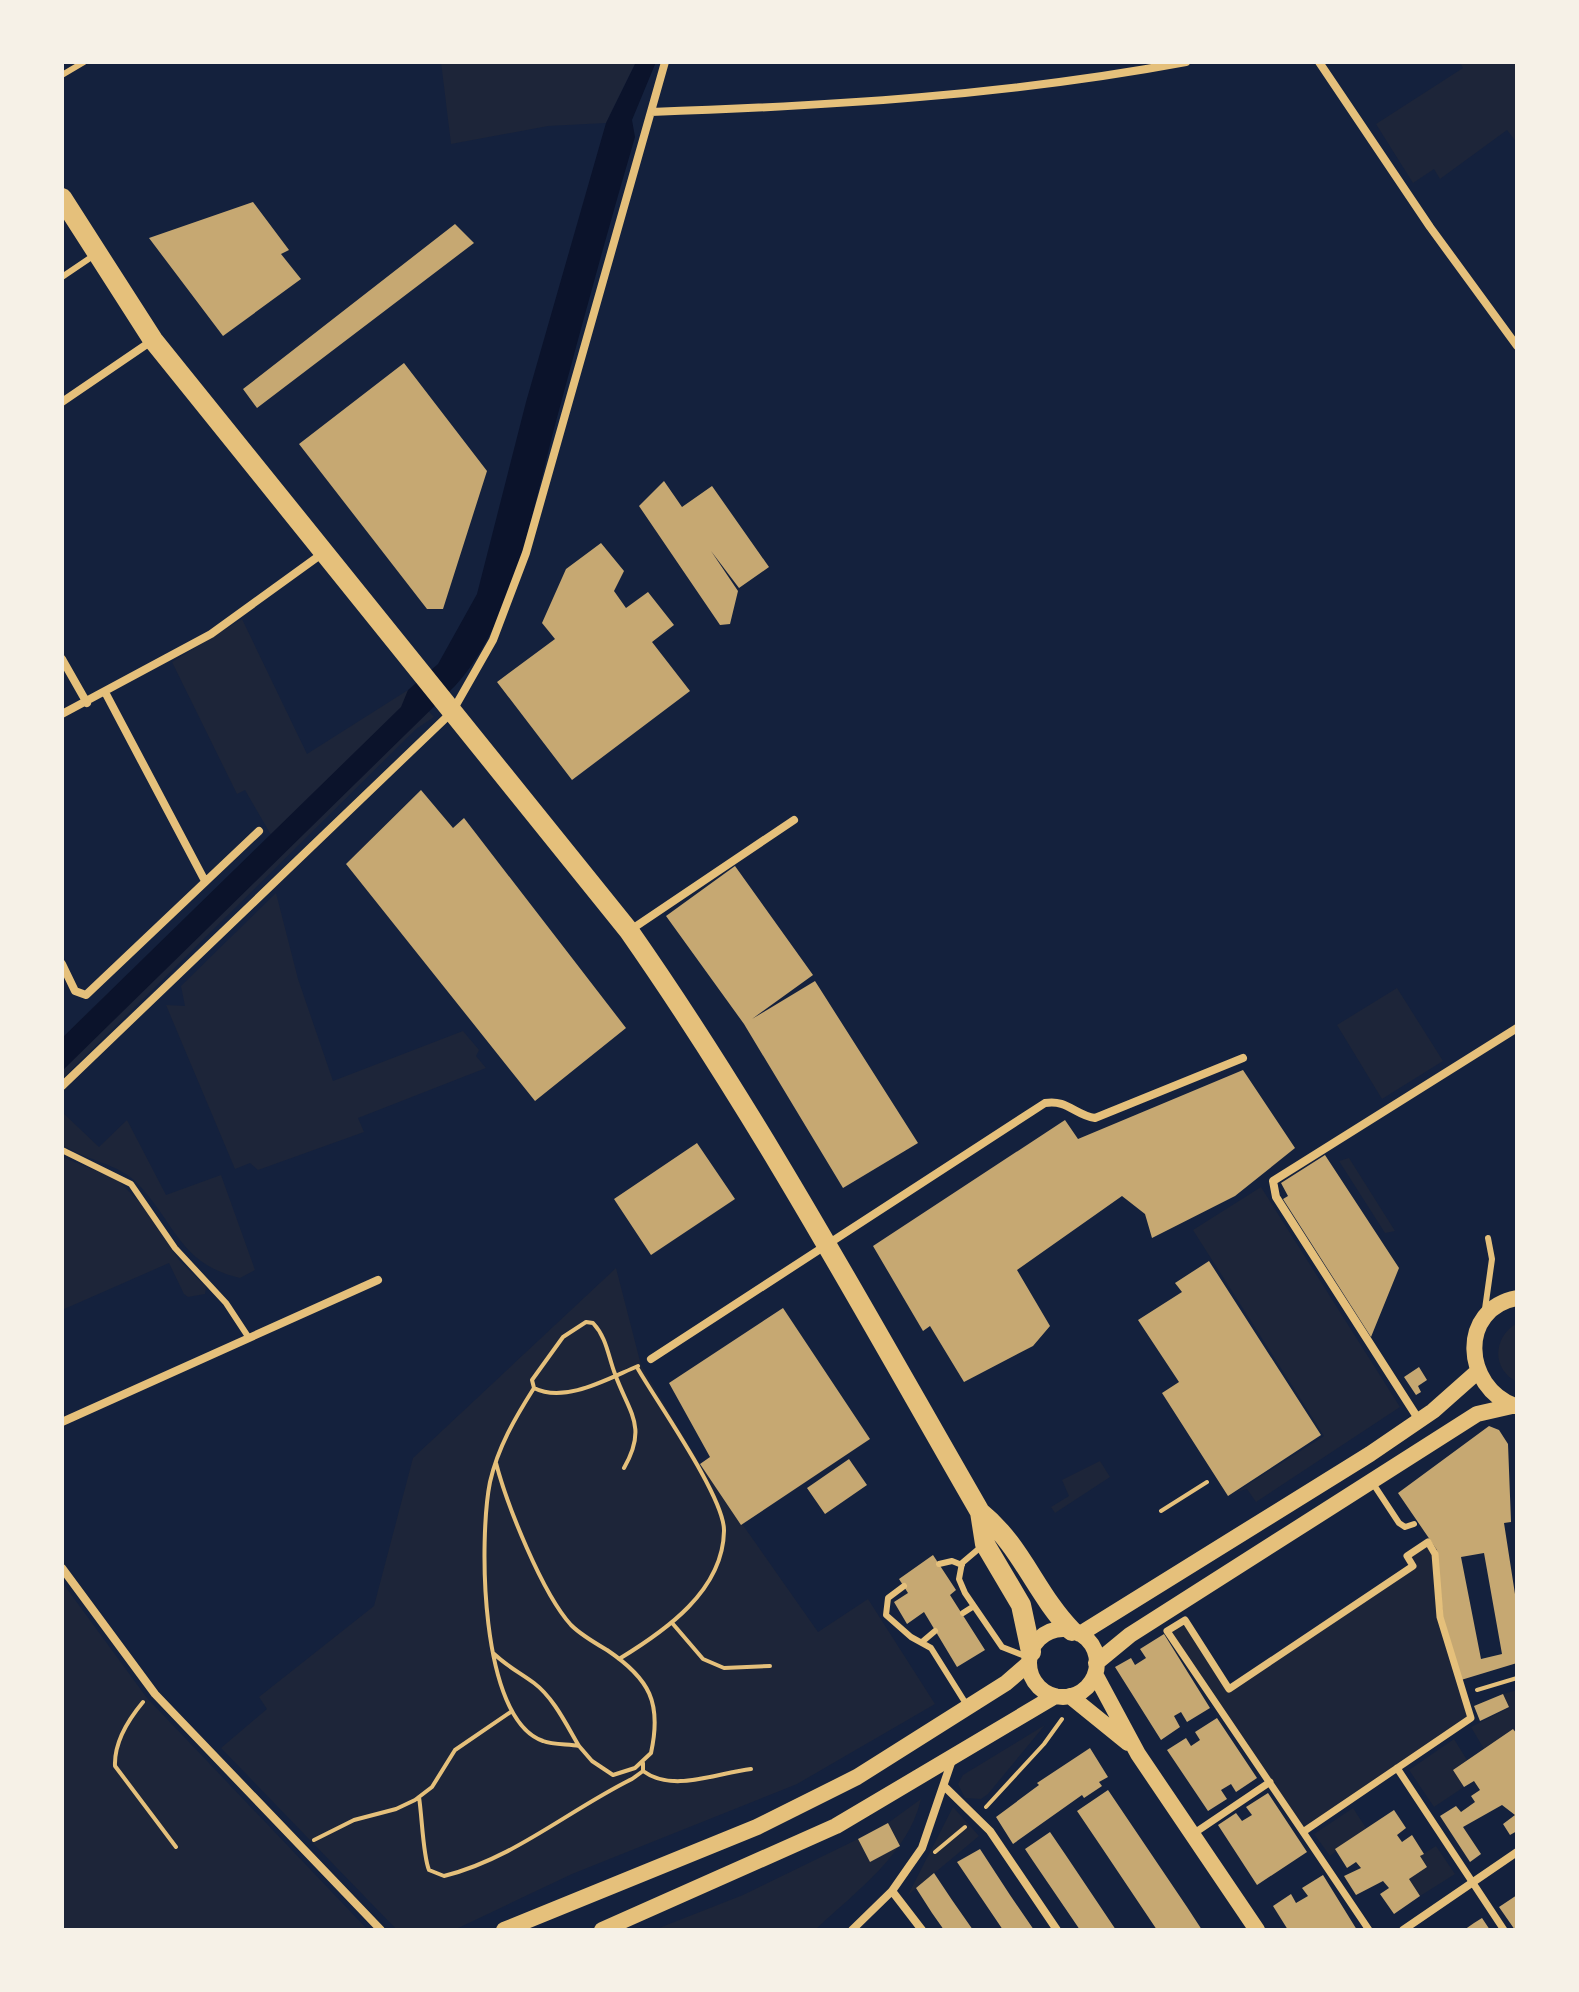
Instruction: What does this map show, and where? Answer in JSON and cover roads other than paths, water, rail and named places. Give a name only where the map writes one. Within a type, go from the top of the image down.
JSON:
[{"type":"main road","points":[[64,206],[153,340],[629,931],[686,1013],[827,1245],[980,1512],[985,1544],[1021,1605],[1036,1684],[1063,1696],[1138,1754]]},
{"type":"main road","points":[[1515,1406],[1491,1392],[1477,1372],[1473,1354],[1475,1337],[1483,1321],[1495,1307],[1517,1298]]},
{"type":"main road","points":[[504,1930],[757,1827],[857,1777],[1020,1674],[1043,1636],[1058,1630],[1076,1632],[1149,1594],[1419,1420],[1477,1372]]},
{"type":"main road","points":[[602,1930],[836,1826],[962,1750],[1090,1684],[1096,1668],[1130,1635],[1477,1414],[1515,1406]]},
{"type":"main road","points":[[980,1512],[1004,1531],[1046,1598],[1092,1647],[1096,1668],[1138,1754],[1257,1930]]},
{"type":"street","points":[[62,1086],[452,712],[493,640],[526,553],[665,62]]},
{"type":"street","points":[[651,112],[843,105],[1105,77],[1186,62]]},
{"type":"street","points":[[1319,62],[1430,227],[1517,346]]},
{"type":"street","points":[[62,402],[153,340]]},
{"type":"street","points":[[62,714],[211,634],[325,552]]},
{"type":"street","points":[[62,659],[87,703]]},
{"type":"street","points":[[105,692],[205,881]]},
{"type":"street","points":[[629,931],[794,820]]},
{"type":"street","points":[[62,964],[75,991],[81,996],[107,976],[259,831]]},
{"type":"street","points":[[1419,1420],[1276,1197],[1273,1181],[1517,1028]]},
{"type":"street","points":[[651,1359],[1045,1103],[1065,1103],[1086,1117],[1095,1118],[1243,1058]]},
{"type":"street","points":[[62,1422],[378,1280]]},
{"type":"street","points":[[1303,1832],[1471,1718],[1440,1617],[1435,1554],[1428,1542],[1407,1556],[1413,1566],[1229,1689],[1185,1620],[1167,1631],[1369,1930]]},
{"type":"street","points":[[62,1568],[155,1694],[381,1930]]},
{"type":"street","points":[[852,1930],[892,1891],[912,1865],[934,1822],[947,1768],[962,1750]]},
{"type":"street","points":[[1397,1768],[1504,1930]]},
{"type":"street","points":[[1193,1834],[1270,1782]]},
{"type":"street","points":[[944,1786],[977,1815],[1057,1930]]},
{"type":"street","points":[[1403,1930],[1517,1852]]},
{"type":"street","points":[[892,1891],[922,1930]]},
{"type":"lane","points":[[62,75],[84,62]]},
{"type":"lane","points":[[62,277],[96,254]]},
{"type":"lane","points":[[62,1150],[131,1184],[175,1248],[226,1303],[249,1338]]},
{"type":"lane","points":[[1483,1321],[1491,1281],[1488,1238]]},
{"type":"lane","points":[[1372,1482],[1399,1523],[1405,1527],[1414,1524]]},
{"type":"lane","points":[[985,1544],[962,1565],[961,1587],[1002,1647],[1030,1657]]},
{"type":"lane","points":[[939,1564],[952,1561],[962,1565]]},
{"type":"lane","points":[[904,1586],[888,1598],[886,1615],[938,1658],[968,1707]]},
{"type":"lane","points":[[963,1613],[974,1606]]},
{"type":"lane","points":[[922,1642],[935,1631]]}]
